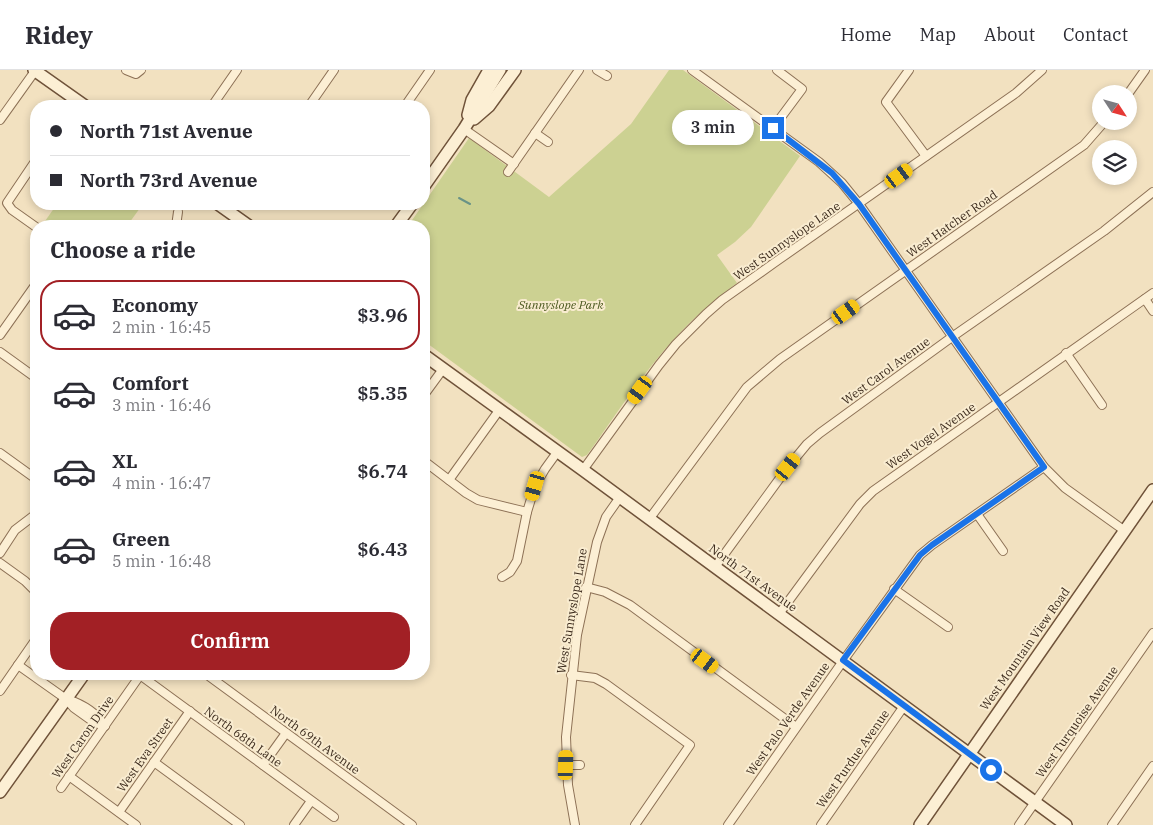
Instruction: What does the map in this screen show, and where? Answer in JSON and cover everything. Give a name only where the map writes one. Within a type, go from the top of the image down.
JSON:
[{"type":"street","points":[[0,120],[34,70],[74,100]]},
{"type":"street","points":[[126,70],[139,72]]},
{"type":"street","points":[[216,100],[237,70]]},
{"type":"street","points":[[313,100],[334,70]]},
{"type":"street","points":[[409,100],[430,70]]},
{"type":"street","points":[[464,129],[472,100],[489,70]]},
{"type":"street","points":[[430,177],[464,129],[500,70]]},
{"type":"street","points":[[464,129],[489,106],[515,70]]},
{"type":"street","points":[[508,172],[579,70]]},
{"type":"street","points":[[597,70],[607,76]]},
{"type":"street","points":[[692,70],[832,173],[859,204],[904,271],[1044,467],[1065,488],[1125,531]]},
{"type":"street","points":[[773,128],[802,88],[777,70]]},
{"type":"street","points":[[909,70],[886,102],[926,156]]},
{"type":"street","name":"West Sunnyslope Lane","points":[[583,470],[659,365],[676,344],[706,314],[760,272],[1016,93],[1042,70]]},
{"type":"street","points":[[1134,85],[1145,70]]},
{"type":"street","points":[[464,129],[514,164]]},
{"type":"street","name":"West Hatcher Road","points":[[650,518],[746,387],[780,359],[1084,145],[1097,130]]},
{"type":"street","points":[[535,133],[548,142]]},
{"type":"street","points":[[30,169],[7,203],[12,210],[30,223]]},
{"type":"street","name":"West Carol Avenue","points":[[715,567],[807,444],[952,337],[1104,231],[1153,192]]},
{"type":"street","points":[[226,210],[241,220]]},
{"type":"street","points":[[177,220],[178,212]]},
{"type":"street","points":[[0,335],[30,292]]},
{"type":"street","name":"West Vogel Avenue","points":[[779,614],[860,504],[873,492],[1153,293]]},
{"type":"street","points":[[1145,299],[1153,311]]},
{"type":"street","points":[[0,352],[30,374]]},
{"type":"street","points":[[1066,353],[1102,405]]},
{"type":"street","name":"North 71st Avenue","points":[[430,359],[650,518],[1066,825]]},
{"type":"street","points":[[430,387],[443,369]]},
{"type":"street","points":[[449,480],[500,409]]},
{"type":"street","points":[[502,577],[510,572],[517,561],[527,512],[539,478],[558,451]]},
{"type":"street","points":[[0,453],[30,475]]},
{"type":"street","points":[[430,466],[478,500],[527,512]]},
{"type":"street","name":"West Palo Verde Avenue","points":[[728,825],[843,660],[920,555],[1044,467]]},
{"type":"street","name":"West Mountain View Road","points":[[920,825],[1153,490]]},
{"type":"street","name":"West Sunnyslope Lane","points":[[575,825],[570,802],[566,765],[566,719],[571,675],[586,587],[601,529],[611,509],[620,497]]},
{"type":"street","points":[[977,514],[1002,551]]},
{"type":"street","points":[[0,553],[15,530],[30,519]]},
{"type":"street","points":[[0,563],[30,586]]},
{"type":"street","points":[[586,587],[605,592],[630,605],[796,728]]},
{"type":"street","points":[[894,589],[948,626]]},
{"type":"street","name":"West Turquoise Avenue","points":[[1019,825],[1153,633]]},
{"type":"street","points":[[0,691],[30,648]]},
{"type":"street","points":[[18,665],[30,673]]},
{"type":"street","points":[[571,675],[595,678],[606,684],[690,745],[635,825]]},
{"type":"street","points":[[40,680],[66,698],[78,702],[100,717],[105,726]]},
{"type":"street","points":[[0,792],[80,680]]},
{"type":"street","name":"West Caron Drive","points":[[61,788],[136,680]]},
{"type":"street","name":"North 68th Lane","points":[[148,680],[334,817]]},
{"type":"street","name":"North 69th Avenue","points":[[214,680],[412,825]]},
{"type":"street","name":"West Purdue Avenue","points":[[821,825],[904,706]]},
{"type":"street","name":"West Eva Street","points":[[119,812],[190,711]]},
{"type":"street","points":[[263,765],[286,733]]},
{"type":"street","points":[[154,762],[240,825]]},
{"type":"street","points":[[566,765],[580,764]]},
{"type":"street","points":[[1112,825],[1153,766]]},
{"type":"street","points":[[69,776],[136,825]]},
{"type":"street","points":[[294,825],[311,801]]},
{"type":"green space","name":"Sunnyslope Park","points":[[669,70],[683,70],[800,156],[751,227],[717,255],[737,283],[698,315],[665,350],[641,379],[587,455],[582,457],[430,345],[430,220],[412,220],[419,210],[430,210],[430,194],[469,138],[549,197],[631,124]]},
{"type":"green space","points":[[53,210],[139,210],[131,220],[46,220]]},
{"type":"waterway","points":[[459,198],[470,204]]},
{"type":"route","points":[[773,128],[832,173],[859,204],[904,271],[1044,467],[920,555],[843,660],[991,770]]}]
